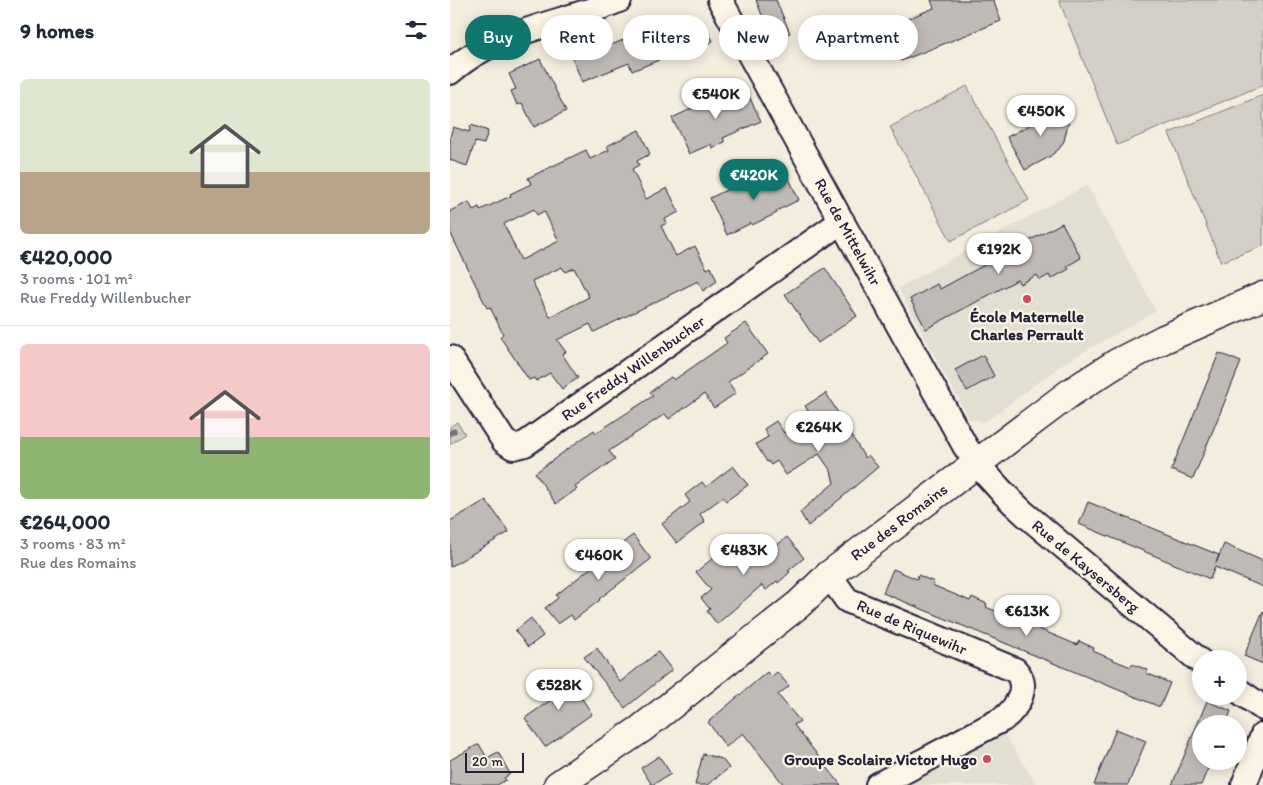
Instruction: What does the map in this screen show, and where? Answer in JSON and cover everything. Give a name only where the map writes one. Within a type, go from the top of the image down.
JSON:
[{"type":"main road","name":"Rue des Romains","points":[[558,785],[641,729],[799,604],[829,575],[1070,392],[1117,363],[1164,339],[1263,296]]},
{"type":"street","points":[[450,72],[458,65],[501,40],[548,23],[601,8],[619,0]]},
{"type":"street","name":"Rue de Mittelwihr","points":[[720,0],[965,446],[977,464]]},
{"type":"street","name":"Rue Freddy Willenbucher","points":[[450,358],[504,441],[513,447],[524,444],[842,221]]},
{"type":"street","name":"Rue de Kaysersberg","points":[[977,464],[1025,514],[1192,654]]},
{"type":"street","name":"Rue de Riquewihr","points":[[829,575],[847,600],[1015,670],[1021,676],[1022,686],[1020,695],[1013,711],[1003,719],[878,785]]},
{"type":"street","points":[[1247,697],[1263,708]]},
{"type":"street","points":[[1244,785],[1263,735]]},
{"type":"shaded area","name":"École Maternelle Charles Perrault","points":[[1087,185],[1156,311],[1063,364],[985,422],[969,419],[898,288]]},
{"type":"shaded area","name":"Groupe Scolaire Victor Hugo","points":[[1003,732],[1037,785],[904,785]]},
{"type":"green space","points":[[1059,0],[1263,0],[1263,85],[1117,145]]},
{"type":"green space","points":[[967,86],[1029,200],[951,241],[890,127]]},
{"type":"green space","points":[[1263,95],[1263,246],[1221,262],[1169,133]]},
{"type":"green space","points":[[457,422],[465,434],[450,444],[450,427]]},
{"type":"building","points":[[756,0],[776,0],[782,15],[762,15]]},
{"type":"building","points":[[931,0],[993,0],[1001,21],[918,54],[917,15],[934,8]]},
{"type":"building","points":[[709,33],[713,41],[709,43]]},
{"type":"building","points":[[623,40],[623,60],[659,60],[632,71],[629,63],[582,82],[573,60],[613,60],[613,44]]},
{"type":"building","points":[[540,59],[566,111],[534,127],[522,103],[517,105],[511,91],[516,89],[509,74]]},
{"type":"building","points":[[744,86],[761,121],[723,138],[725,142],[712,148],[711,144],[689,154],[672,118],[693,108],[691,105],[705,98],[707,103]]},
{"type":"building","points":[[1060,102],[1069,119],[1064,141],[1059,149],[1049,157],[1025,170],[1007,137],[1043,118],[1040,112]]},
{"type":"building","points":[[471,125],[488,131],[484,144],[475,142],[467,166],[450,160],[450,137],[453,127],[469,132]]},
{"type":"building","points":[[639,130],[650,154],[637,161],[639,165],[632,169],[646,199],[667,188],[679,212],[665,219],[667,223],[661,226],[676,256],[695,246],[707,269],[711,267],[717,281],[703,291],[698,281],[594,332],[590,324],[557,340],[566,352],[562,354],[578,378],[562,389],[550,373],[536,381],[534,378],[529,380],[500,337],[503,334],[490,307],[487,308],[450,232],[450,211],[469,202],[473,210],[479,207],[480,210],[511,196],[510,194],[531,184],[528,178],[586,150],[590,159],[609,150],[607,146]],"holes":[[[534,209],[537,215],[544,211],[559,241],[521,260],[504,224]],[[562,267],[565,272],[574,268],[589,297],[550,317],[532,281]]]},
{"type":"building","points":[[784,168],[799,200],[776,211],[777,213],[727,235],[710,198],[745,181],[745,183],[761,175],[763,178]]},
{"type":"building","points":[[1062,223],[1081,258],[1067,266],[1069,269],[1051,279],[1049,275],[1040,280],[1037,275],[1020,284],[1017,280],[926,329],[910,299],[937,284],[940,289]]},
{"type":"building","points":[[825,268],[857,316],[818,343],[785,294]]},
{"type":"building","points":[[746,323],[768,354],[728,382],[736,393],[714,408],[704,394],[669,419],[665,414],[609,451],[615,459],[575,487],[577,489],[556,504],[535,473],[594,430],[596,433],[653,396],[650,392],[671,377],[674,380],[727,343],[724,338]]},
{"type":"building","points":[[1219,353],[1241,362],[1193,479],[1171,470]]},
{"type":"building","points":[[983,355],[994,376],[967,391],[955,370]]},
{"type":"building","points":[[826,393],[865,458],[868,455],[878,467],[808,526],[800,512],[834,483],[831,471],[819,454],[786,475],[777,461],[771,465],[767,462],[756,444],[768,437],[764,429],[776,421],[784,433],[811,415],[805,406]]},
{"type":"building","points":[[733,466],[748,485],[726,501],[723,497],[700,514],[705,522],[677,543],[662,524],[690,502],[685,495],[702,482],[706,487]]},
{"type":"building","points":[[486,500],[509,532],[450,567],[450,521]]},
{"type":"building","points":[[1088,502],[1219,555],[1216,563],[1224,544],[1263,561],[1263,587],[1215,567],[1210,579],[1079,524]]},
{"type":"building","points":[[633,535],[651,559],[574,620],[571,615],[558,624],[545,608],[558,598],[556,595]]},
{"type":"building","points":[[787,537],[804,558],[788,571],[790,572],[778,583],[777,581],[766,590],[762,585],[717,624],[707,611],[710,609],[701,598],[711,590],[696,572],[730,544],[748,566],[761,558],[753,546],[760,540],[770,551]]},
{"type":"building","points":[[893,569],[917,579],[918,575],[934,582],[932,585],[970,601],[972,597],[987,604],[986,607],[1009,617],[1024,623],[1025,620],[1041,626],[1039,629],[1077,645],[1079,641],[1094,648],[1093,651],[1131,667],[1132,664],[1148,670],[1146,673],[1170,683],[1160,707],[883,593]]},
{"type":"building","points":[[1263,611],[1263,664],[1247,657],[1247,650]]},
{"type":"building","points":[[531,618],[543,636],[528,647],[515,631]]},
{"type":"building","points":[[597,648],[620,682],[658,652],[672,670],[625,708],[584,657]]},
{"type":"building","points":[[564,671],[592,714],[545,747],[525,718],[552,699],[543,686]]},
{"type":"building","points":[[767,672],[771,677],[777,672],[789,686],[778,695],[800,721],[794,725],[841,785],[784,785],[743,733],[726,747],[708,722]]},
{"type":"building","points":[[1205,705],[1217,705],[1231,711],[1229,715],[1201,715]]},
{"type":"building","points":[[1116,729],[1146,741],[1128,785],[1094,785]]},
{"type":"building","points":[[1192,737],[1192,770],[1207,770],[1201,785],[1172,785]]},
{"type":"building","points":[[479,744],[487,758],[498,752],[510,774],[504,778],[506,780],[497,785],[450,785],[450,760]]},
{"type":"building","points":[[703,754],[722,759],[729,768],[707,785],[695,785]]},
{"type":"building","points":[[659,756],[671,774],[652,785],[641,768]]},
{"type":"waterway","points":[[450,433],[454,431]]},
{"type":"place","name":"École Maternelle Charles Perrault","points":[[1027,299]]},
{"type":"place","name":"Groupe Scolaire Victor Hugo","points":[[987,759]]}]
